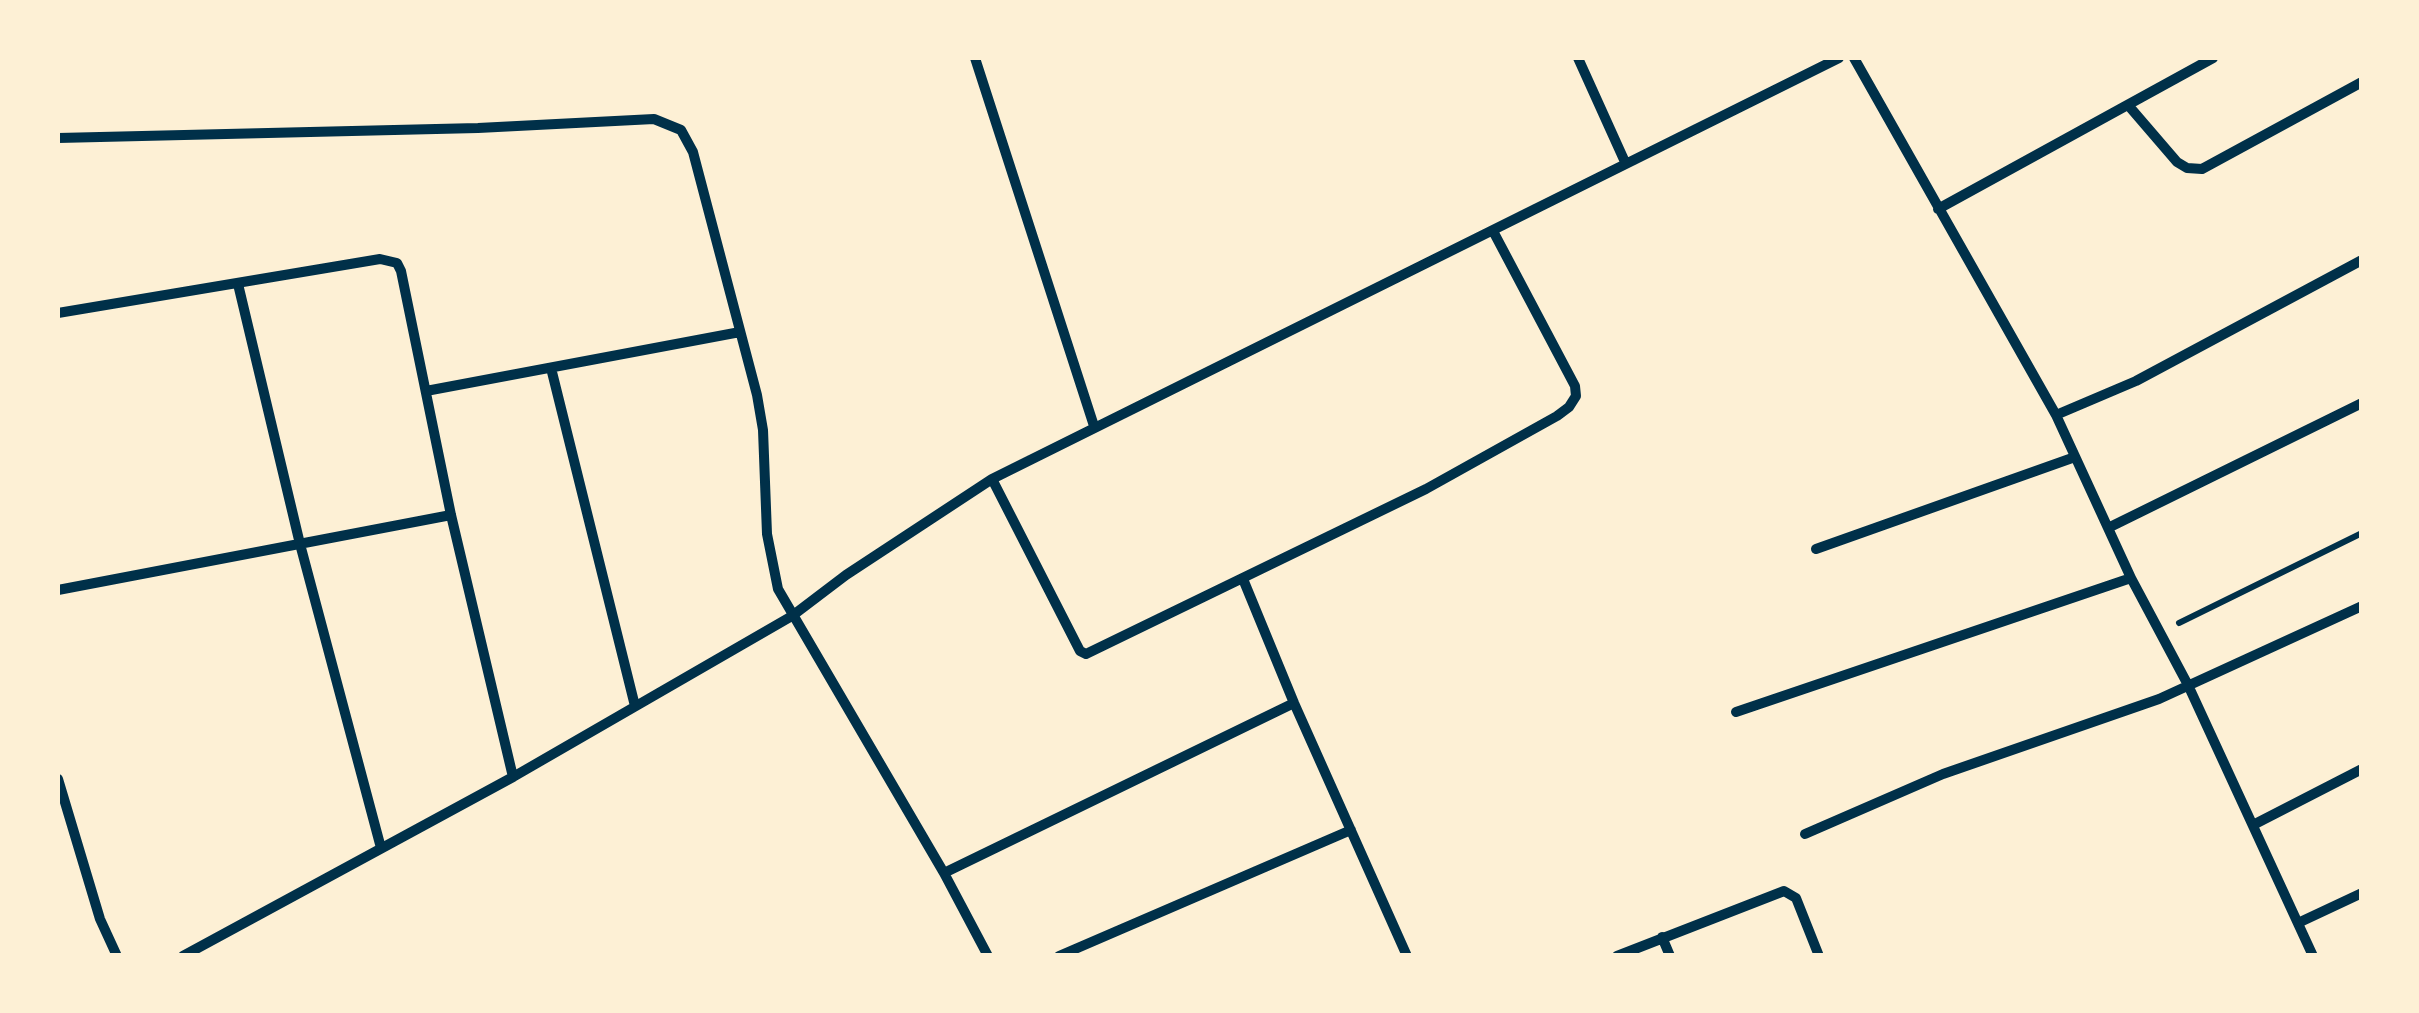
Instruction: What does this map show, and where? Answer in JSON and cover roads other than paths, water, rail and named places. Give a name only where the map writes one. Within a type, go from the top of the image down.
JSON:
[{"type":"street","points":[[975,58],[1094,426]]},
{"type":"street","points":[[1578,58],[1625,162]]},
{"type":"street","points":[[183,956],[513,776],[792,616],[846,575],[992,479],[1839,58]]},
{"type":"street","points":[[1854,58],[2056,415],[2132,578],[2188,685],[2312,956]]},
{"type":"street","points":[[1938,209],[2213,58]]},
{"type":"street","points":[[2128,104],[2177,162],[2202,170],[2362,82]]},
{"type":"street","points":[[58,138],[478,128],[654,119],[681,130],[693,152],[762,430],[770,562],[778,589],[944,873],[988,956]]},
{"type":"street","points":[[992,479],[1080,651],[1086,654],[1426,489],[1557,416],[1574,401],[1575,386],[1493,231]]},
{"type":"street","points":[[58,313],[380,260],[396,263],[401,271],[451,515],[513,776]]},
{"type":"street","points":[[2056,415],[2136,381],[2362,260]]},
{"type":"street","points":[[238,284],[300,544],[381,848]]},
{"type":"street","points":[[426,391],[740,332]]},
{"type":"street","points":[[551,368],[636,706]]},
{"type":"street","points":[[2110,527],[2362,404]]},
{"type":"street","points":[[1816,549],[2075,457]]},
{"type":"street","points":[[58,590],[451,515]]},
{"type":"street","points":[[1736,712],[2132,578]]},
{"type":"street","points":[[1243,579],[1407,956]]},
{"type":"street","points":[[1805,834],[1943,774],[2159,698],[2362,606]]},
{"type":"street","points":[[944,873],[1294,703]]},
{"type":"street","points":[[2253,825],[2362,769]]},
{"type":"street","points":[[58,779],[100,919],[116,956]]},
{"type":"street","points":[[1059,956],[1351,830]]},
{"type":"street","points":[[1617,956],[1784,891],[1796,898],[1819,956]]},
{"type":"street","points":[[2298,922],[2362,893]]},
{"type":"street","points":[[1662,937],[1670,956]]}]
